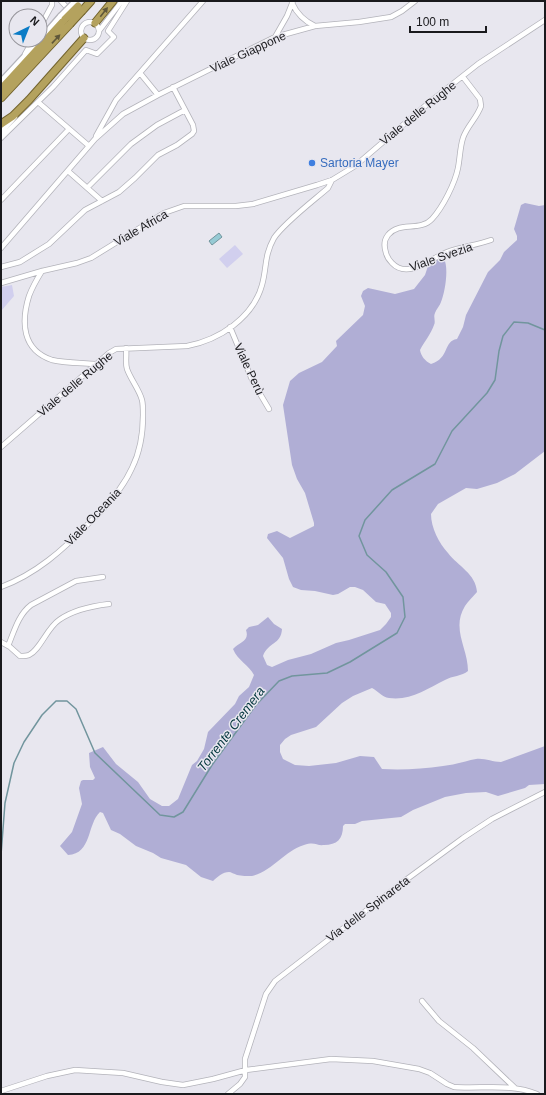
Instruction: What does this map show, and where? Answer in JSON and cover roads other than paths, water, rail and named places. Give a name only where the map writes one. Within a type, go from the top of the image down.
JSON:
[{"type":"highway","points":[[1,98],[78,4],[91,1]]},
{"type":"highway","points":[[95,23],[113,1]]},
{"type":"highway","points":[[1,89],[66,20]]},
{"type":"highway","points":[[1,124],[13,116],[86,39]]},
{"type":"street","points":[[86,39],[90,40],[95,38],[122,1]]},
{"type":"street","points":[[1,138],[38,102],[86,50],[97,54],[114,36],[108,31],[127,1]]},
{"type":"street","name":"Viale Giappone","points":[[95,139],[112,106],[203,1]]},
{"type":"street","name":"Viale Giappone","points":[[1,248],[95,139],[123,114],[173,87],[275,37],[315,26],[359,22],[391,17],[415,1]]},
{"type":"street","points":[[52,3],[61,2],[84,25]]},
{"type":"street","points":[[293,2],[297,12],[302,18],[315,26]]},
{"type":"street","points":[[275,37],[293,2]]},
{"type":"street","points":[[48,34],[66,20]]},
{"type":"street","name":"Viale delle Rughe","points":[[1,447],[95,364],[116,349],[187,346],[198,344],[210,339],[239,322],[258,298],[267,253],[275,237],[285,226],[328,188],[332,180],[354,166],[431,101],[478,64],[545,20]]},
{"type":"street","points":[[86,39],[81,30],[84,25],[89,22],[95,23],[99,31]]},
{"type":"street","points":[[1,132],[22,111],[86,39]]},
{"type":"street","points":[[22,60],[29,48]]},
{"type":"street","points":[[1,82],[33,48]]},
{"type":"street","points":[[140,73],[158,95]]},
{"type":"street","name":"Viale Svezia","points":[[463,77],[480,99],[481,106],[463,138],[458,169],[447,196],[431,220],[420,226],[398,228],[394,230],[386,239],[385,250],[388,258],[395,266],[401,269],[410,269],[418,267],[446,253],[491,240]]},
{"type":"street","points":[[1,267],[20,262],[35,254],[49,244],[85,210],[111,197],[124,188],[158,155],[177,145],[192,134],[194,127],[173,87]]},
{"type":"street","points":[[38,102],[89,146]]},
{"type":"street","points":[[87,188],[131,144],[157,125],[185,110]]},
{"type":"street","points":[[1,200],[69,129]]},
{"type":"street","points":[[68,171],[102,201]]},
{"type":"street","name":"Viale Africa","points":[[1,283],[91,258],[164,213],[184,206],[236,206],[254,204],[332,180]]},
{"type":"street","points":[[42,271],[30,295],[24,319],[26,335],[32,347],[41,355],[54,360],[95,364]]},
{"type":"street","name":"Viale Perù","points":[[230,328],[252,382],[269,409]]},
{"type":"street","name":"Viale Oceania","points":[[1,587],[11,584],[48,562],[71,542],[108,505],[122,488],[133,468],[141,444],[143,415],[142,400],[127,368],[126,348]]},
{"type":"street","points":[[8,646],[25,609],[76,581],[103,577]]},
{"type":"street","points":[[1,642],[20,656],[29,655],[36,649],[49,629],[59,620],[75,612],[94,606],[109,604]]},
{"type":"street","name":"Via delle Spinareta","points":[[246,1070],[245,1059],[266,994],[275,981],[403,882],[463,838],[492,819],[545,792]]},
{"type":"street","points":[[422,1001],[439,1021],[473,1048],[515,1088]]},
{"type":"street","points":[[1,1091],[47,1076],[75,1070],[123,1073],[179,1085],[213,1079],[246,1070],[327,1059],[350,1059],[421,1069],[452,1086],[515,1088],[537,1094]]},
{"type":"street","points":[[228,1094],[243,1081],[246,1070]]},
{"type":"waterway","name":"Torrente Cremera","points":[[1,855],[5,803],[14,763],[24,742],[42,715],[56,701],[67,701],[76,709],[95,753],[160,815],[174,817],[183,812],[212,765],[256,705],[279,681],[292,676],[327,673],[350,662],[397,633],[405,617],[403,597],[386,572],[367,555],[359,536],[365,520],[392,490],[435,464],[452,431],[487,393],[495,380],[499,351],[503,336],[514,322],[528,323],[545,330]]},
{"type":"place","name":"Sartoria Mayer","points":[[312,163]]}]
